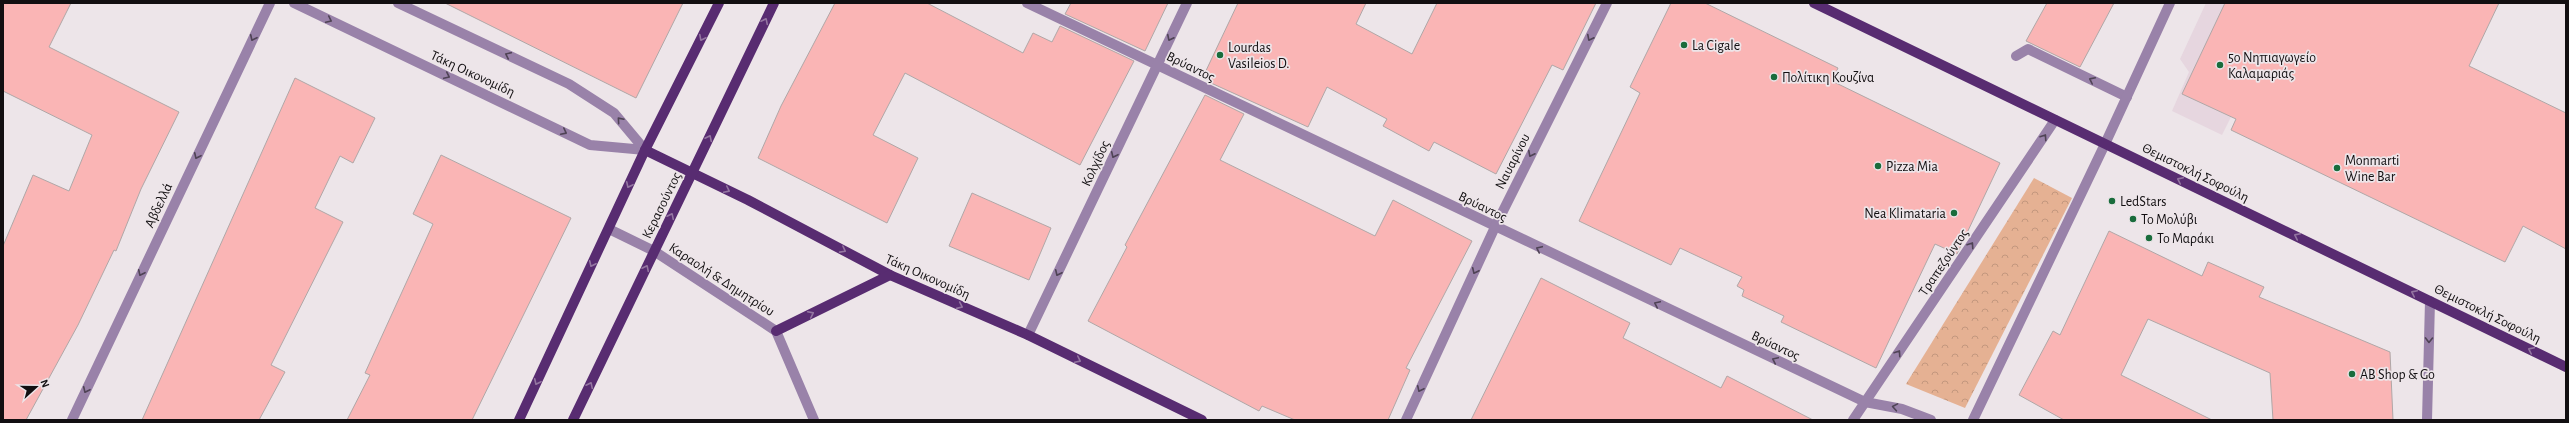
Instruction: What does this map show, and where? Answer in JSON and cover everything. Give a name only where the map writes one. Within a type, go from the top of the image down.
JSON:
[{"type":"main road","points":[[519,420],[645,150],[719,3]]},
{"type":"main road","name":"Κερασούντος","points":[[573,420],[774,3]]},
{"type":"main road","name":"Θεμιστοκλή Σοφούλη","points":[[1814,3],[2566,367]]},
{"type":"main road","name":"Τάκη Οικονομίδη","points":[[645,150],[890,275],[1028,336],[1202,420]]},
{"type":"main road","points":[[776,331],[890,275]]},
{"type":"street","name":"Αβδελλά","points":[[72,420],[270,3]]},
{"type":"street","name":"Τάκη Οικονομίδη","points":[[294,3],[590,145],[645,150]]},
{"type":"street","name":"Τάκη Οικονομίδη","points":[[398,3],[569,84],[614,113],[645,150]]},
{"type":"street","name":"Βρύαντος","points":[[1027,3],[1865,402],[1902,409],[1931,420]]},
{"type":"street","name":"Κολχίδος","points":[[1028,336],[1188,3]]},
{"type":"street","name":"Ναυαρίνου","points":[[1406,420],[1495,227],[1607,3]]},
{"type":"street","points":[[1972,420],[2105,144],[2170,3]]},
{"type":"street","points":[[2016,56],[2028,49],[2127,97]]},
{"type":"street","name":"Τραπεζούντος","points":[[1853,420],[2056,120]]},
{"type":"street","name":"Καραολή & Δημητρίου","points":[[609,229],[654,251],[776,331],[814,420]]},
{"type":"street","points":[[2427,420],[2430,301]]},
{"type":"shaded area","name":"5ο Νηπιαγωγείο Καλαμαριάς","points":[[2206,3],[2288,3],[2222,135],[2172,111],[2189,72],[2180,59]]},
{"type":"green space","points":[[2034,178],[2072,198],[1965,408],[1906,384]]},
{"type":"building","points":[[3,3],[71,3],[49,47],[179,112],[141,189],[116,251],[114,250],[78,325],[26,420],[3,420],[3,246],[33,175],[69,191],[92,135],[3,91]]},
{"type":"building","points":[[445,3],[683,3],[636,98]]},
{"type":"building","points":[[835,3],[927,3],[1023,53],[1033,33],[1052,42],[1060,26],[1134,61],[1080,165],[905,73],[873,135],[918,158],[887,223],[758,158],[781,106]]},
{"type":"building","points":[[1071,3],[1168,3],[1145,51],[1065,14]]},
{"type":"building","points":[[1238,3],[1366,3],[1356,24],[1412,54],[1437,3],[1596,3],[1563,70],[1552,65],[1496,174],[1434,142],[1429,151],[1383,126],[1387,119],[1327,87],[1308,127],[1211,83],[1212,81],[1203,77]]},
{"type":"building","points":[[1671,3],[1705,3],[1838,68],[1832,81],[2000,163],[1957,254],[1935,244],[1876,368],[1781,322],[1784,316],[1742,296],[1744,290],[1737,286],[1742,277],[1680,248],[1671,265],[1579,221],[1640,93],[1630,87]]},
{"type":"building","points":[[2047,3],[2114,3],[2080,67],[2026,41]]},
{"type":"building","points":[[2225,3],[2499,3],[2469,66],[2566,113],[2566,249],[2523,226],[2505,262],[2231,130],[2236,119],[2182,94]]},
{"type":"building","points":[[295,78],[375,118],[353,163],[340,156],[315,208],[343,222],[271,365],[285,372],[259,420],[142,420]]},
{"type":"building","points":[[1205,95],[1244,114],[1220,160],[1375,236],[1393,200],[1472,241],[1406,368],[1410,370],[1388,420],[1295,420],[1262,406],[1259,411],[1088,321],[1127,247],[1125,245]]},
{"type":"building","points":[[441,155],[571,218],[472,420],[347,420],[370,375],[365,373],[433,224],[413,214]]},
{"type":"building","points":[[972,193],[1051,228],[1029,280],[949,246]]},
{"type":"building","points":[[2109,231],[2202,276],[2208,262],[2264,287],[2259,297],[2390,352],[2393,420],[2273,420],[2270,373],[2148,319],[2121,375],[2212,420],[2064,420],[2019,395],[2053,331],[2060,335]]},
{"type":"building","points":[[1541,278],[1630,323],[1623,338],[1721,388],[1727,376],[1813,420],[1471,420]]},
{"type":"place","name":"La Cigale","points":[[1684,45]]},
{"type":"place","name":"Lourdas Vasileios D.","points":[[1220,55]]},
{"type":"place","name":"5ο Νηπιαγωγείο Καλαμαριάς","points":[[2220,65]]},
{"type":"place","name":"Πολίτικη Κουζίνα","points":[[1774,77]]},
{"type":"place","name":"Pizza Mia","points":[[1878,166]]},
{"type":"place","name":"Monmarti Wine Bar","points":[[2337,168]]},
{"type":"place","name":"LedStars","points":[[2112,201]]},
{"type":"place","name":"Nea Klimataria","points":[[1954,213]]},
{"type":"place","name":"Το Μολύβι","points":[[2133,219]]},
{"type":"place","name":"Το Μαράκι","points":[[2149,238]]},
{"type":"place","name":"AB Shop & Go","points":[[2352,374]]}]
